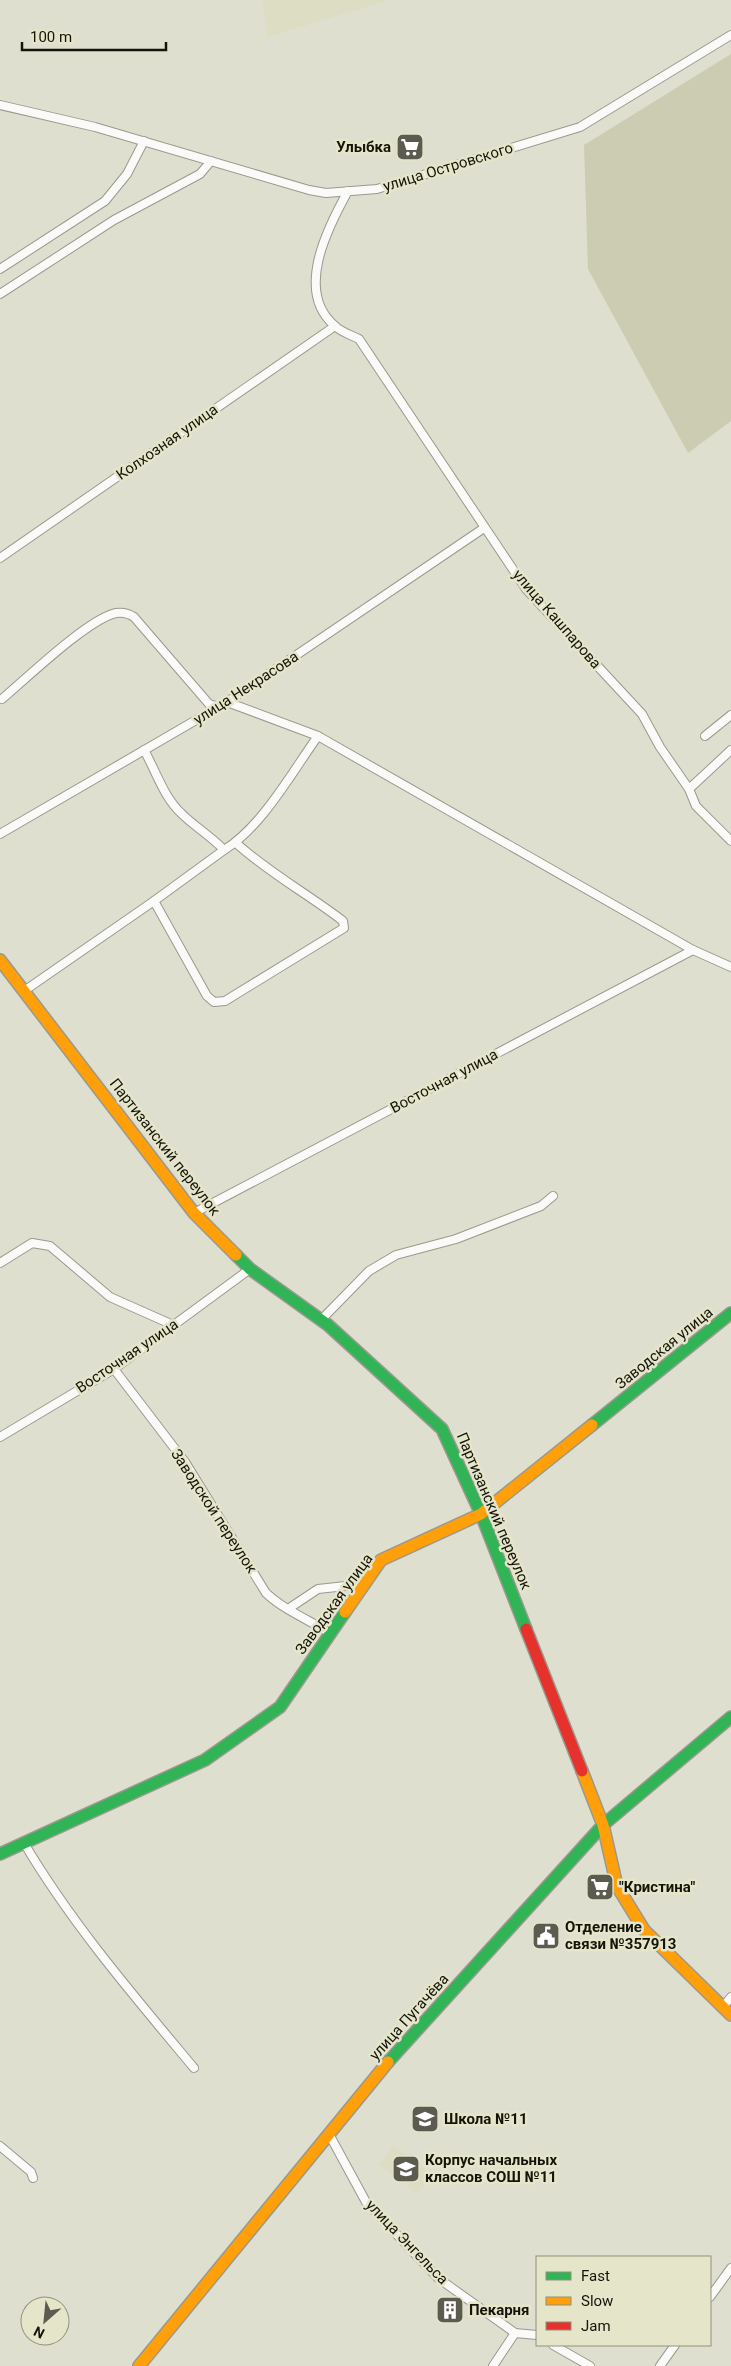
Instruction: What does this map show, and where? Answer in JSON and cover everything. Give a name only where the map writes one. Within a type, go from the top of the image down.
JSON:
[{"type":"street","name":"улица Островского","points":[[0,105],[39,112],[309,190],[326,193],[377,189],[580,127],[731,35]]},
{"type":"street","points":[[0,269],[105,201],[127,174],[144,141]]},
{"type":"street","points":[[0,294],[114,220],[200,174],[211,161]]},
{"type":"street","points":[[335,326],[319,306],[315,286],[317,267],[334,216],[348,191]]},
{"type":"street","name":"улица Кашпарова","points":[[335,326],[359,339],[526,589],[642,714],[660,747],[689,788],[696,806],[731,841]]},
{"type":"street","name":"Колхозная улица","points":[[0,558],[335,326]]},
{"type":"street","name":"улица Некрасова","points":[[0,834],[219,708],[484,528]]},
{"type":"street","points":[[2,699],[94,622],[117,613],[126,613],[140,622],[209,704],[219,708]]},
{"type":"street","points":[[227,702],[318,736],[693,950],[731,967]]},
{"type":"street","points":[[706,736],[731,715]]},
{"type":"street","points":[[24,991],[236,843],[272,802],[318,736]]},
{"type":"street","points":[[144,750],[172,803],[224,850]]},
{"type":"street","points":[[689,788],[731,750]]},
{"type":"street","points":[[154,902],[207,996],[214,1002],[225,1001],[344,928],[343,921],[279,878],[236,843]]},
{"type":"street","name":"Восточная улица","points":[[194,1213],[693,950]]},
{"type":"street","name":"Партизанский переулок","points":[[0,960],[194,1213],[250,1269],[321,1320],[442,1430],[481,1514],[603,1825],[617,1886],[644,1930],[727,2011],[731,1997]]},
{"type":"street","points":[[321,1320],[368,1271],[396,1255],[456,1239],[541,1206],[553,1196]]},
{"type":"street","points":[[0,1263],[32,1244],[50,1246],[110,1297],[173,1325]]},
{"type":"street","name":"Восточная улица","points":[[0,1437],[114,1368],[250,1269]]},
{"type":"street","name":"Заводская улица","points":[[0,1854],[205,1760],[280,1707],[381,1560],[481,1514],[731,1314]]},
{"type":"street","name":"Заводской переулок","points":[[114,1368],[185,1462],[266,1593],[279,1606],[288,1608],[330,1633]]},
{"type":"street","points":[[288,1608],[318,1589],[364,1584]]},
{"type":"street","name":"улица Пугачёва","points":[[139,2366],[289,2186],[394,2055],[603,1825],[731,1717]]},
{"type":"street","points":[[24,1843],[46,1880],[107,1962],[194,2068]]},
{"type":"street","name":"улица Энгельса","points":[[329,2134],[366,2202],[438,2278],[515,2333]]},
{"type":"street","points":[[0,2146],[31,2172],[33,2178]]},
{"type":"street","points":[[711,2296],[731,2268]]},
{"type":"street","points":[[493,2366],[515,2333],[536,2335]]},
{"type":"street","points":[[555,2346],[590,2366]]},
{"type":"street","points":[[660,2366],[674,2346]]},
{"type":"shaded area","points":[[262,0],[389,0],[267,37]]},
{"type":"shaded area","points":[[731,54],[731,421],[688,453],[588,269],[584,145]]},
{"type":"shaded area","name":"Корпус начальных классов СОШ №11","points":[[394,2145],[432,2175],[417,2193],[379,2164]]},
{"type":"traffic: fast","points":[[236,1255],[250,1269],[328,1325],[442,1429],[481,1514],[526,1629]]},
{"type":"traffic: fast","points":[[592,1425],[731,1313]]},
{"type":"traffic: fast","points":[[0,1854],[205,1760],[280,1707],[345,1612]]},
{"type":"traffic: fast","points":[[388,2062],[603,1825],[731,1717]]},
{"type":"traffic: slow","points":[[0,960],[194,1213],[236,1255]]},
{"type":"traffic: slow","points":[[345,1612],[381,1560],[481,1514],[592,1425]]},
{"type":"traffic: slow","points":[[582,1771],[603,1825],[617,1886],[644,1930],[731,2015]]},
{"type":"traffic: slow","points":[[139,2366],[388,2062]]},
{"type":"traffic: jam","points":[[526,1629],[582,1771]]},
{"type":"place","name":"Улыбка","points":[[410,147]]},
{"type":"place","name":"\"Кристина\"","points":[[600,1887]]},
{"type":"place","name":"Отделение связи №357913","points":[[546,1936]]},
{"type":"place","name":"Школа №11","points":[[425,2119]]},
{"type":"place","name":"Корпус начальных классов СОШ №11","points":[[406,2169]]},
{"type":"place","name":"Пекарня","points":[[450,2310]]}]
